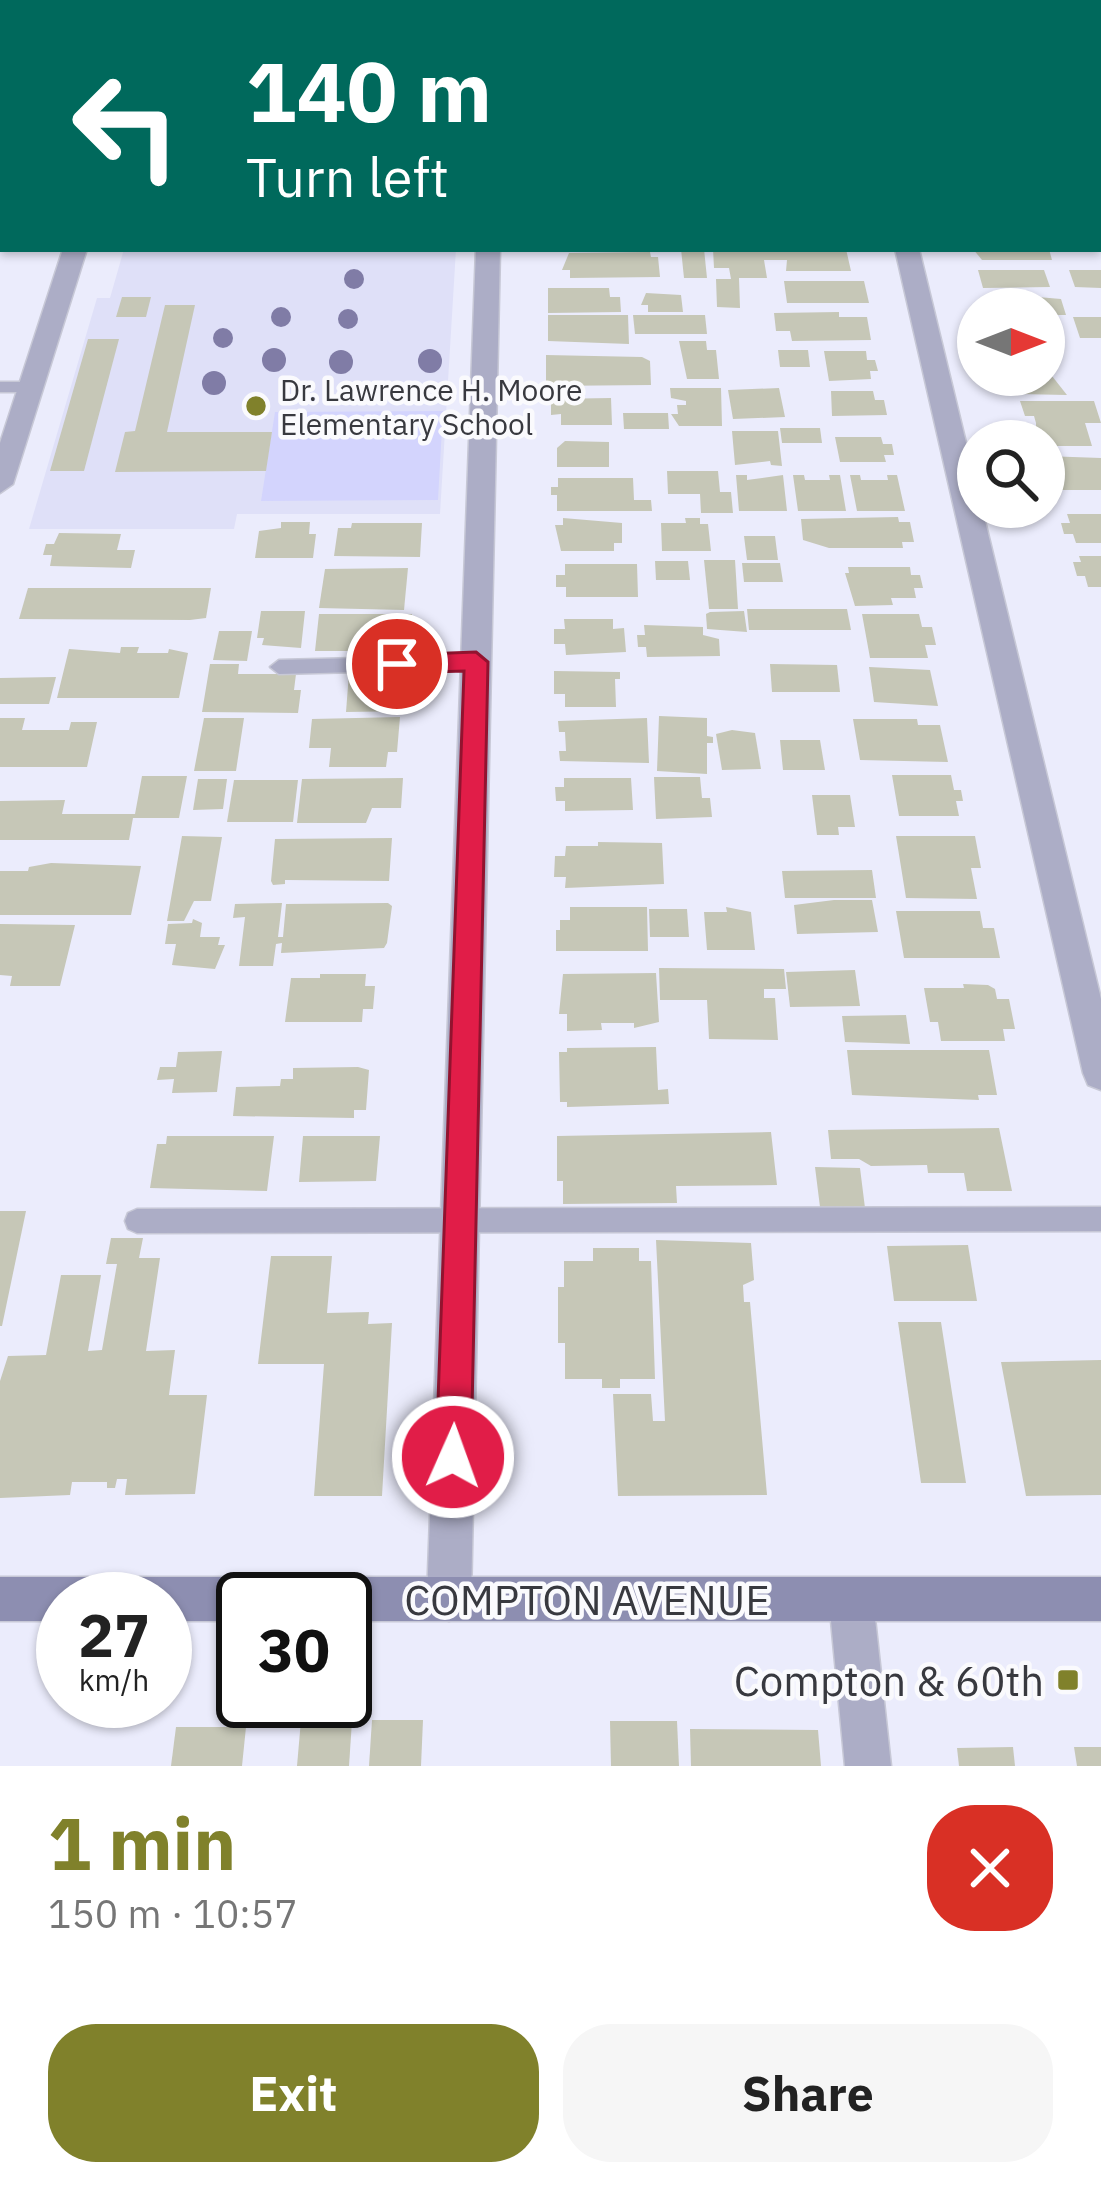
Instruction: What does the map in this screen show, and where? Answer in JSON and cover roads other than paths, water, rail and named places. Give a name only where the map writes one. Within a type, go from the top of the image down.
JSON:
[{"type":"main road","name":"COMPTON AVENUE","points":[[0,1599],[1101,1599]]},
{"type":"street","points":[[0,484],[74,252]]},
{"type":"street","points":[[449,1599],[488,252]]},
{"type":"street","points":[[909,252],[1101,1073]]},
{"type":"street","points":[[851,1600],[868,1766]]},
{"type":"lane","points":[[0,387],[32,386]]},
{"type":"lane","points":[[279,667],[476,662]]},
{"type":"lane","points":[[137,1221],[1101,1219]]},
{"type":"place","name":"Dr. Lawrence H. Moore Elementary School","points":[[256,406]]},
{"type":"place","name":"Compton & 60th","points":[[1068,1680]]}]
